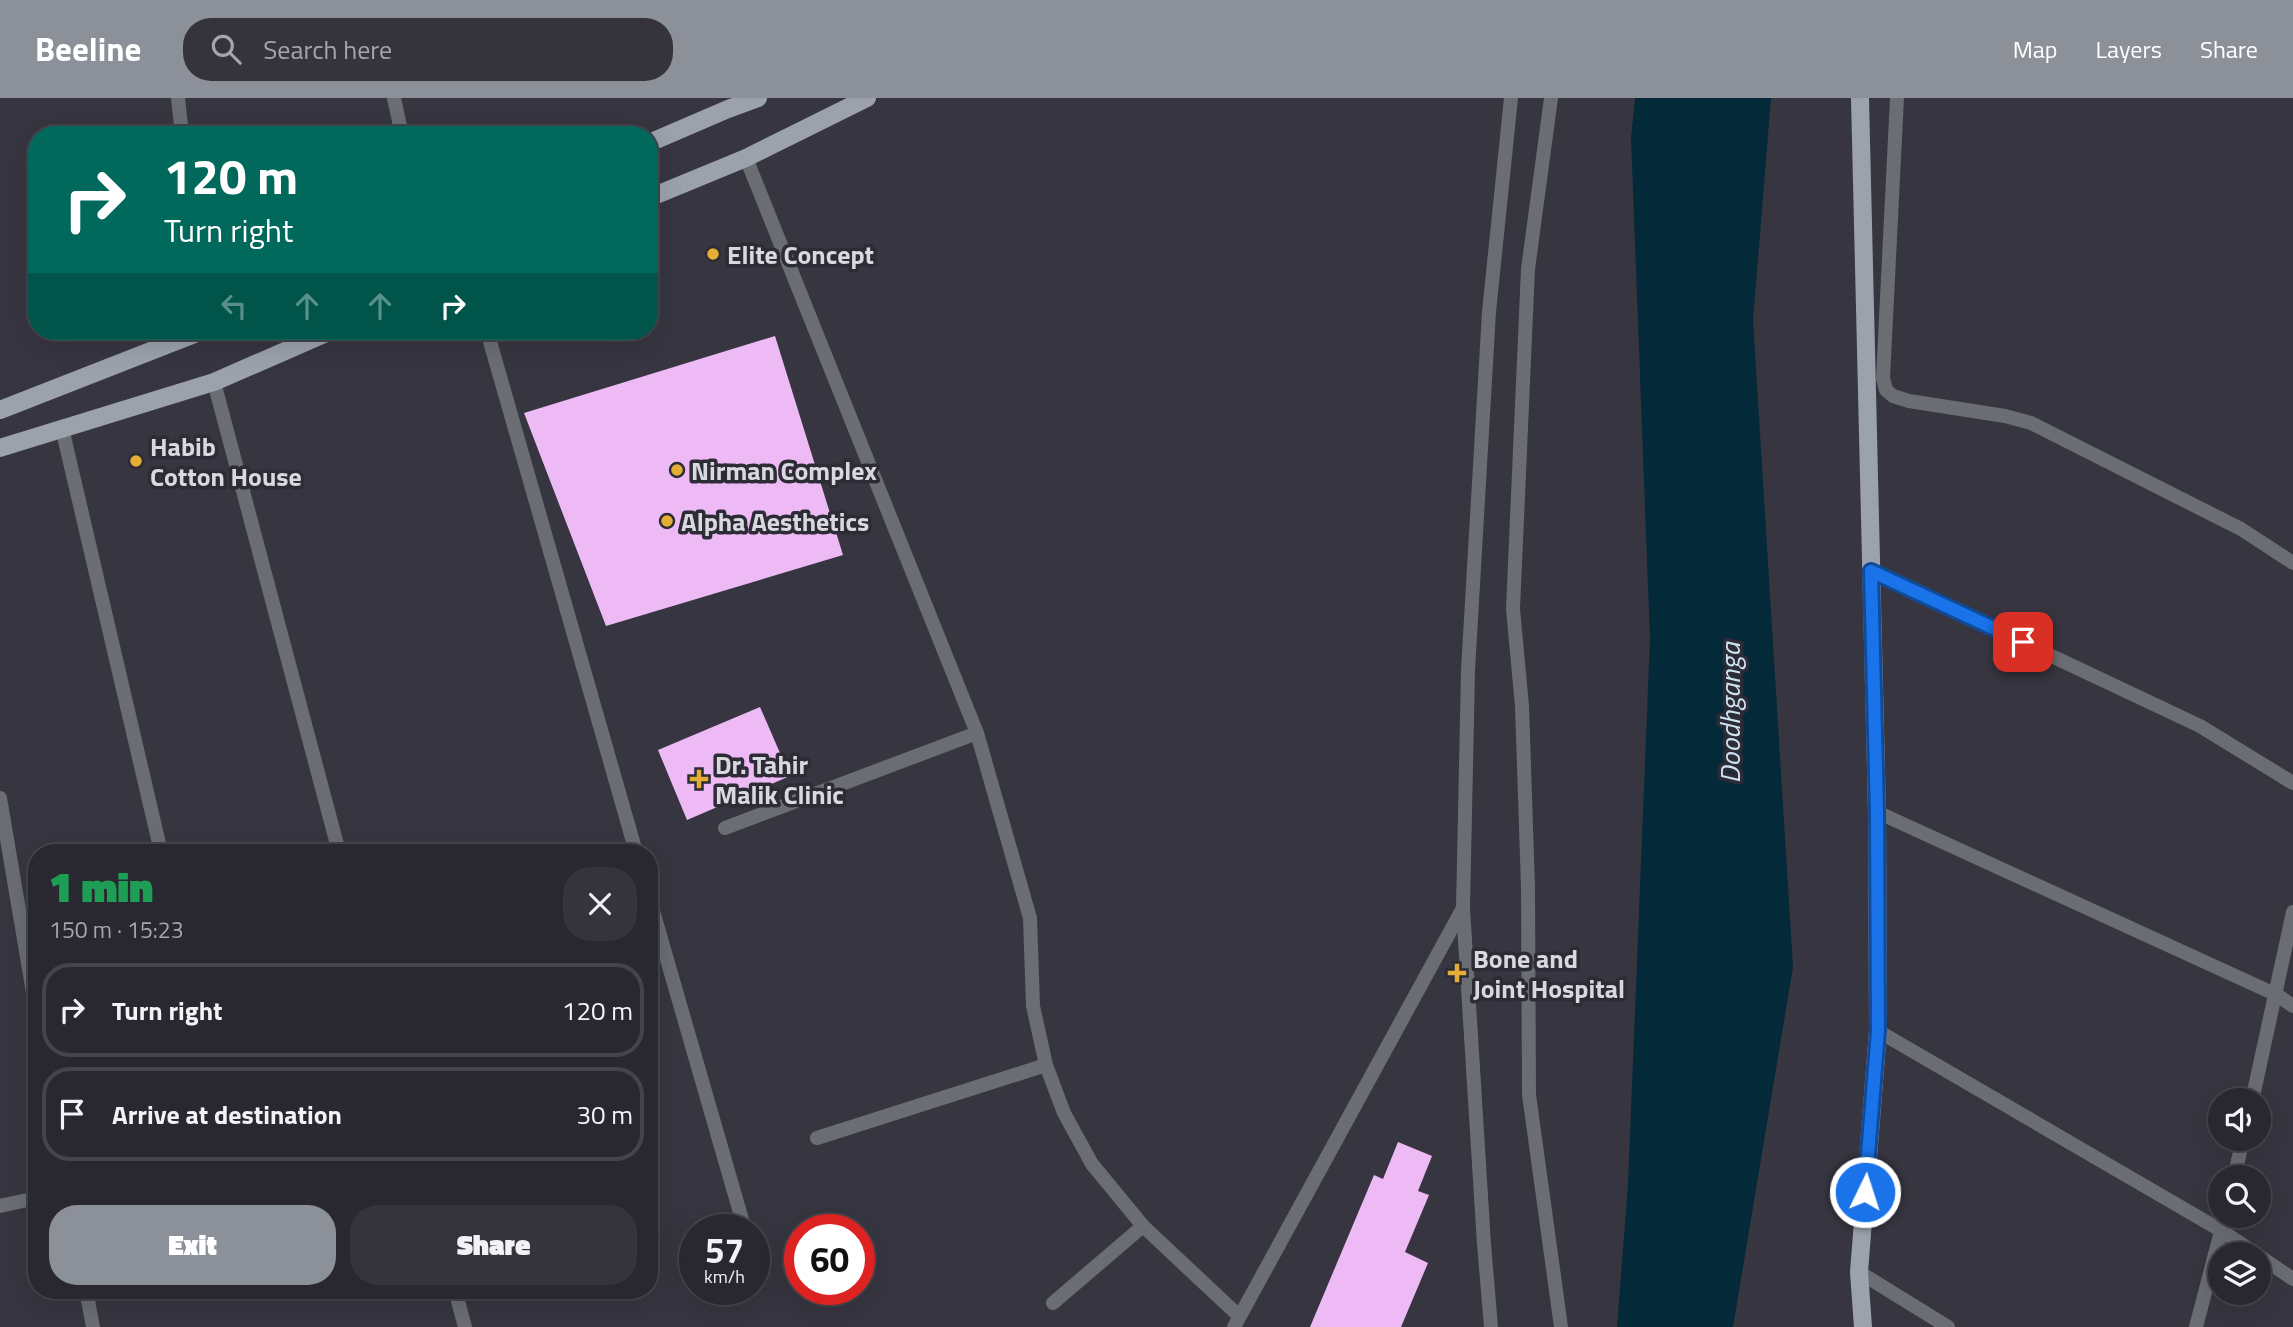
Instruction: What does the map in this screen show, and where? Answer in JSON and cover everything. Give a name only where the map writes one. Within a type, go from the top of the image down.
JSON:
[{"type":"main road","points":[[658,140],[728,108],[758,98]]},
{"type":"main road","points":[[658,194],[746,158],[867,98]]},
{"type":"main road","points":[[1860,98],[1877,812],[1878,1031],[1859,1272],[1863,1327]]},
{"type":"main road","points":[[0,410],[179,340]]},
{"type":"main road","points":[[0,448],[214,382],[310,340]]},
{"type":"street","points":[[178,98],[181,126]]},
{"type":"street","points":[[394,98],[400,126]]},
{"type":"street","points":[[1491,1327],[1463,908],[1468,670],[1489,312],[1510,98]]},
{"type":"street","points":[[1551,98],[1528,269],[1513,608],[1522,706],[1527,845],[1529,1095],[1561,1327]]},
{"type":"street","points":[[1897,98],[1883,378],[1886,390],[1893,396],[1909,401],[2005,416],[2031,423],[2241,529],[2293,563]]},
{"type":"street","points":[[746,158],[977,733],[1030,918],[1033,1006],[1046,1065],[1064,1113],[1092,1164],[1143,1226],[1236,1321],[1463,908]]},
{"type":"street","points":[[489,340],[634,844]]},
{"type":"street","points":[[214,382],[337,844]]},
{"type":"street","points":[[62,428],[159,844]]},
{"type":"street","points":[[1871,571],[2200,726],[2293,783]]},
{"type":"street","points":[[725,828],[977,733]]},
{"type":"street","points":[[0,798],[28,963]]},
{"type":"street","points":[[1877,812],[2277,995],[2293,1006]]},
{"type":"street","points":[[2255,1088],[2293,912]]},
{"type":"street","points":[[658,928],[740,1214]]},
{"type":"street","points":[[1878,1031],[2208,1215]]},
{"type":"street","points":[[817,1138],[1046,1065]]},
{"type":"street","points":[[0,1206],[28,1200]]},
{"type":"street","points":[[1053,1303],[1143,1226]]},
{"type":"street","points":[[2196,1327],[2223,1228]]},
{"type":"street","points":[[2228,1228],[2244,1242]]},
{"type":"street","points":[[2271,1264],[2293,1279]]},
{"type":"street","points":[[1859,1272],[1948,1327]]},
{"type":"street","points":[[88,1299],[93,1327]]},
{"type":"street","points":[[457,1299],[465,1327]]},
{"type":"water","name":"Doodhganga","points":[[1635,98],[1771,98],[1753,320],[1793,967],[1733,1327],[1617,1327],[1628,1184],[1650,639],[1631,138]]},
{"type":"building","points":[[775,336],[843,555],[606,626],[524,413]]},
{"type":"building","points":[[760,707],[790,776],[687,820],[658,750]]},
{"type":"building","points":[[1398,1142],[1432,1156],[1418,1191],[1429,1195],[1405,1252],[1428,1263],[1401,1327],[1310,1327],[1374,1175],[1383,1179]]},
{"type":"place","name":"Elite Concept","points":[[713,254]]},
{"type":"place","name":"Habib Cotton House","points":[[136,461]]},
{"type":"place","name":"Nirman Complex","points":[[677,470]]},
{"type":"place","name":"Alpha Aesthetics","points":[[667,521]]},
{"type":"place","name":"Dr. Tahir Malik Clinic","points":[[699,779]]},
{"type":"place","name":"Bone and Joint Hospital","points":[[1457,973]]},
{"type":"route","points":[[1865,1192],[1878,1031],[1877,812],[1871,571],[2023,642]]}]
